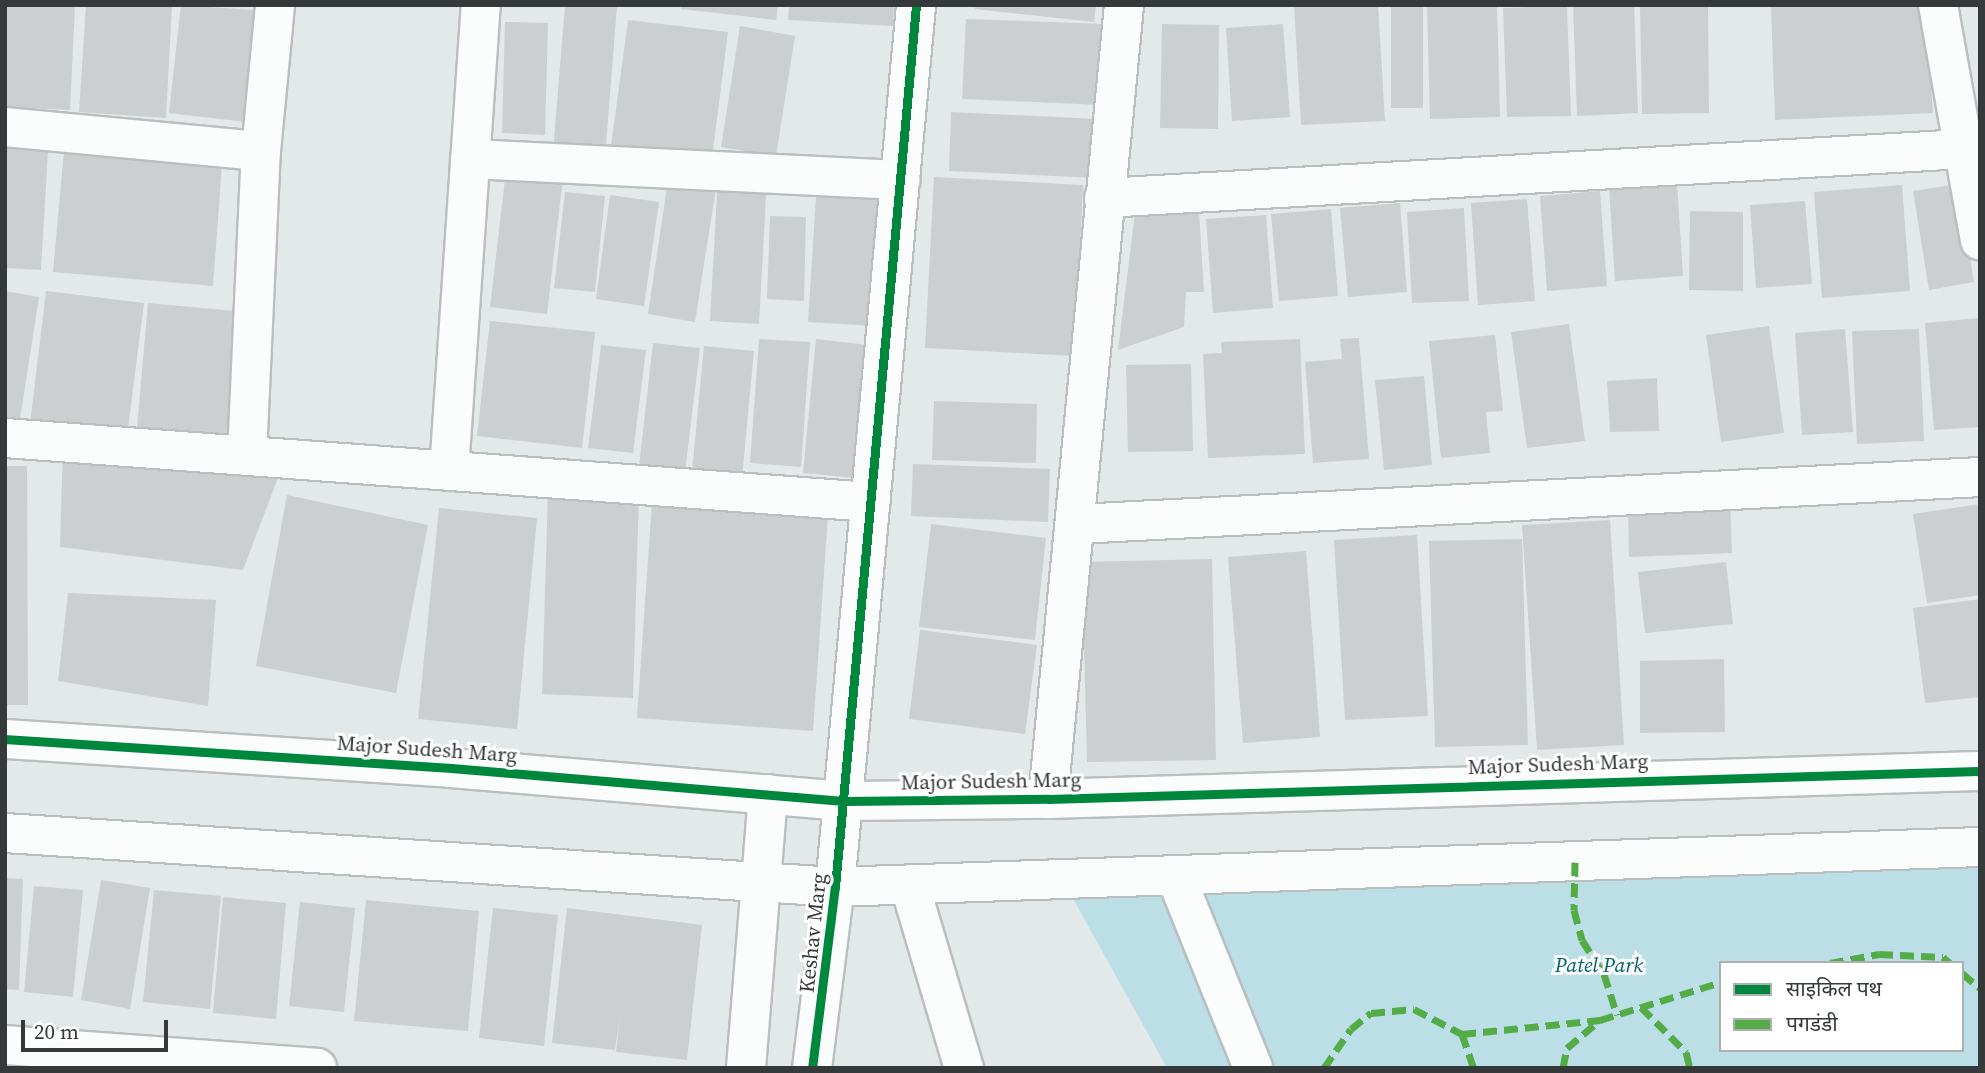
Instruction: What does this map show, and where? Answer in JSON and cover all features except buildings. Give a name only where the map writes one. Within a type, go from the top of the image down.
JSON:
[{"type":"street","points":[[247,456],[261,151],[275,5]]},
{"type":"street","points":[[449,471],[481,5]]},
{"type":"street","name":"Keshav Marg","points":[[812,1068],[844,801],[916,5]]},
{"type":"street","points":[[1048,799],[1078,524],[1104,198],[1124,5]]},
{"type":"street","points":[[1938,5],[1980,240]]},
{"type":"street","points":[[5,127],[261,151]]},
{"type":"street","points":[[1104,198],[1964,149]]},
{"type":"street","points":[[470,159],[900,180]]},
{"type":"street","points":[[5,438],[871,502]]},
{"type":"street","points":[[1078,524],[1980,477]]},
{"type":"street","name":"Major Sudesh Marg","points":[[5,739],[451,768],[844,801],[1048,799],[1980,771]]},
{"type":"street","points":[[746,1068],[764,882],[768,794]]},
{"type":"street","points":[[5,833],[835,887],[1980,847]]},
{"type":"street","points":[[1176,877],[1253,1068]]},
{"type":"street","points":[[910,886],[964,1068]]},
{"type":"street","points":[[5,1045],[317,1068]]},
{"type":"green space","name":"Patel Park","points":[[1980,847],[1980,1068],[1167,1068],[1061,877]]},
{"type":"marked path","points":[[1575,862],[1574,910],[1582,940],[1604,974],[1617,1015]]},
{"type":"marked path","points":[[1841,961],[1879,954],[1943,957],[1948,961]]},
{"type":"marked path","points":[[1964,975],[1980,988]]},
{"type":"marked path","points":[[1563,1068],[1567,1048],[1600,1020],[1719,983]]},
{"type":"marked path","points":[[1641,1007],[1686,1052],[1690,1068]]},
{"type":"marked path","points":[[1324,1068],[1351,1029],[1371,1013],[1414,1009],[1462,1034],[1600,1020]]},
{"type":"marked path","points":[[1462,1034],[1474,1068]]},
{"type":"cycle path","points":[[812,1068],[835,887],[916,5]]},
{"type":"cycle path","points":[[5,739],[451,768],[844,801],[1048,799],[1980,771]]}]
